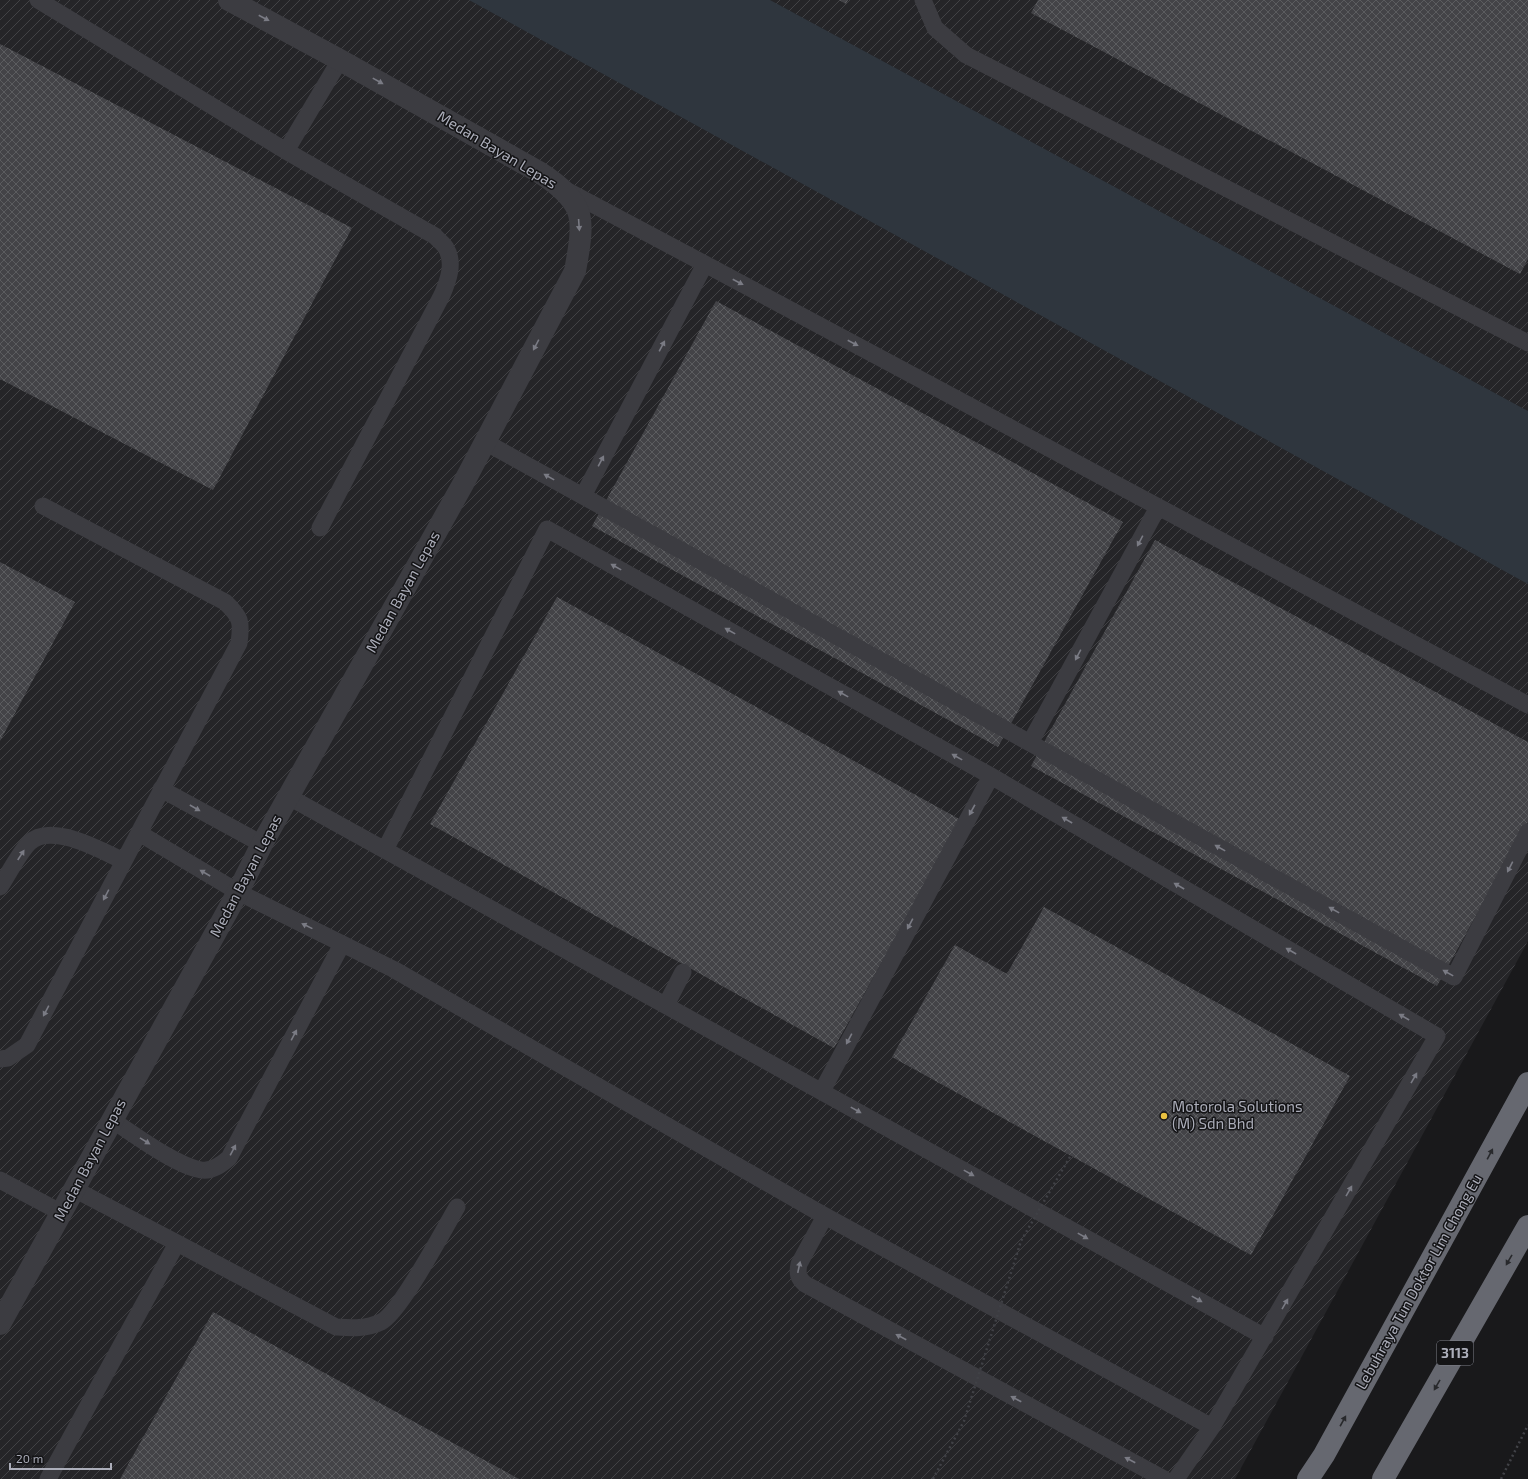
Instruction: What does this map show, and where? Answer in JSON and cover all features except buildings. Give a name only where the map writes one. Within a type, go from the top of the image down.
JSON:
[{"type":"highway","name":"Lebuhraya Tun Doktor Lim Chong Eu","points":[[1308,1479],[1324,1455],[1528,1083]]},
{"type":"highway","name":"3113","points":[[1383,1479],[1528,1226]]},
{"type":"street","name":"Medan Bayan Lepas","points":[[0,1324],[238,892],[262,844],[485,442],[575,270],[580,242],[578,211],[561,187],[539,172],[340,60],[229,0]]},
{"type":"lane","points":[[38,0],[286,151],[435,236],[446,248],[450,262],[449,278],[442,295],[320,528]]},
{"type":"lane","points":[[922,0],[935,28],[966,55],[1528,343]]},
{"type":"lane","points":[[286,151],[340,60]]},
{"type":"lane","points":[[561,187],[1528,705]]},
{"type":"lane","points":[[583,496],[705,264]]},
{"type":"lane","points":[[485,442],[1454,977],[1528,832]]},
{"type":"lane","points":[[0,1059],[8,1058],[28,1045],[161,789],[240,643],[242,626],[238,614],[226,602],[43,506]]},
{"type":"lane","points":[[1030,743],[1158,507]]},
{"type":"lane","points":[[385,850],[547,529],[991,776],[1437,1036],[1265,1338],[1212,1427],[1176,1479]]},
{"type":"lane","points":[[822,1091],[991,776]]},
{"type":"lane","points":[[161,789],[262,844]]},
{"type":"lane","points":[[289,797],[822,1091],[1265,1338]]},
{"type":"lane","points":[[138,833],[238,892],[393,969],[825,1216],[1212,1427]]},
{"type":"lane","points":[[0,887],[29,842],[48,834],[70,837],[124,861]]},
{"type":"lane","points":[[112,1120],[178,1161],[202,1171],[218,1167],[229,1158],[342,944]]},
{"type":"lane","points":[[666,1005],[683,972]]},
{"type":"lane","points":[[0,1180],[62,1213]]},
{"type":"lane","points":[[74,1189],[336,1327],[358,1329],[382,1322],[396,1308],[457,1207]]},
{"type":"lane","points":[[825,1216],[799,1264],[797,1272],[799,1279],[805,1284],[1164,1479]]},
{"type":"lane","points":[[48,1479],[177,1243]]},
{"type":"path","points":[[933,1479],[964,1421],[1021,1241],[1071,1155]]},
{"type":"path","points":[[1501,1479],[1528,1425]]},
{"type":"shaded area","points":[[0,0],[1528,0],[1528,941],[1235,1479],[0,1479]]},
{"type":"shaded area","points":[[469,0],[770,0],[1528,411],[1528,584]]},
{"type":"place","name":"Motorola Solutions (M) Sdn Bhd","points":[[1164,1116]]}]
